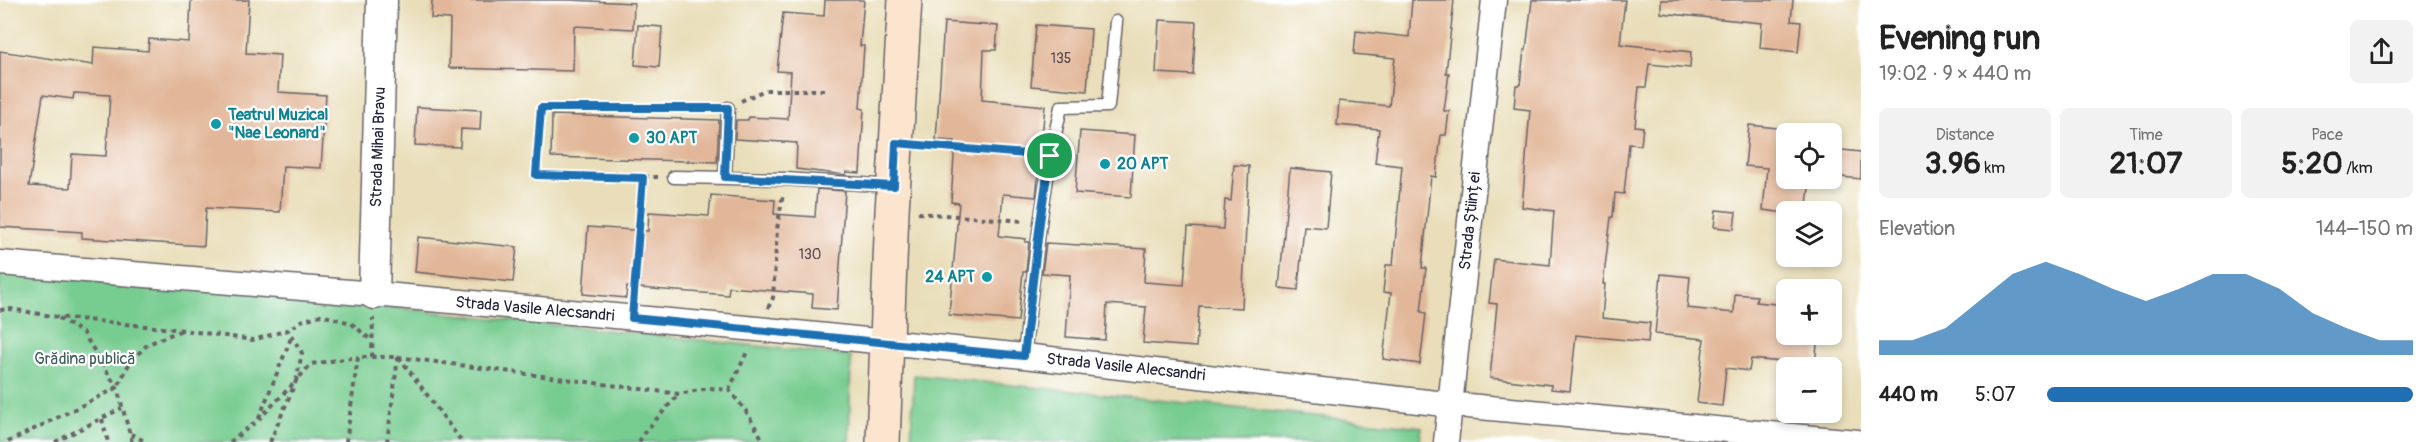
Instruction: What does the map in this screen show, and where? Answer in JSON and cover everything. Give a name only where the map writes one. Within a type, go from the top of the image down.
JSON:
[{"type":"main road","points":[[883,442],[893,199],[905,0]]},
{"type":"street","name":"Strada Mihai Bravu","points":[[374,294],[382,0]]},
{"type":"street","name":"Strada Științei","points":[[1446,442],[1494,0]]},
{"type":"street","name":"Strada Vasile Alecsandri","points":[[0,263],[757,329],[1024,356],[1450,404],[1857,442]]},
{"type":"lane","points":[[1024,356],[1040,222],[1050,156],[1061,107],[1108,106],[1116,22]]},
{"type":"lane","points":[[725,177],[728,108]]},
{"type":"lane","points":[[674,177],[785,179],[893,199]]},
{"type":"path","points":[[674,177],[536,175],[541,108],[728,108],[765,90],[824,90]]},
{"type":"path","points":[[896,143],[1050,156]]},
{"type":"path","points":[[632,318],[643,178]]},
{"type":"path","points":[[772,298],[777,228],[785,179]]},
{"type":"path","points":[[893,199],[1040,222]]},
{"type":"path","points":[[372,357],[374,294]]},
{"type":"path","points":[[0,310],[11,309],[58,317],[253,340],[288,330],[301,321],[321,315],[351,323],[372,341]]},
{"type":"path","points":[[58,317],[84,334],[117,388],[132,442]]},
{"type":"path","points":[[729,390],[757,329]]},
{"type":"path","points":[[8,442],[117,388],[130,362],[148,344],[183,330]]},
{"type":"path","points":[[270,442],[296,381],[302,353],[288,330]]},
{"type":"path","points":[[257,422],[291,338]]},
{"type":"path","points":[[230,442],[257,422],[311,364],[358,357],[398,357],[679,394],[708,388],[729,390],[746,411],[764,442]]},
{"type":"path","points":[[346,442],[358,357]]},
{"type":"path","points":[[387,442],[398,357]]},
{"type":"path","points":[[398,357],[462,442]]},
{"type":"path","points":[[639,442],[644,433],[679,394]]},
{"type":"path","points":[[55,442],[122,408]]},
{"type":"path","points":[[102,419],[108,442]]},
{"type":"path","points":[[131,433],[146,442]]},
{"type":"green space","name":"Grădina publică","points":[[0,266],[851,356],[849,442],[0,442]]},
{"type":"green space","points":[[914,375],[1422,427],[1420,442],[911,442]]},
{"type":"building","name":"Teatrul Muzical \"Nae Leonard\"","points":[[191,0],[249,0],[246,53],[280,55],[278,92],[326,95],[321,168],[283,166],[280,212],[206,208],[204,246],[82,238],[82,232],[0,227],[0,51],[93,65],[94,47],[148,51],[149,39],[189,42]],"holes":[[[74,93],[110,95],[106,156],[72,154],[70,188],[29,186],[43,95],[73,99]]]},
{"type":"building","points":[[432,0],[568,0],[634,3],[633,29],[574,26],[573,71],[449,68],[450,19],[431,18]]},
{"type":"building","points":[[825,0],[864,0],[860,46],[864,46],[860,108],[864,109],[860,173],[846,172],[846,175],[796,169],[797,143],[735,139],[736,120],[748,120],[749,117],[788,119],[791,72],[777,71],[783,13],[824,16]]},
{"type":"building","points":[[1412,0],[1454,0],[1444,111],[1449,111],[1446,135],[1441,135],[1436,177],[1431,176],[1422,268],[1426,268],[1421,312],[1426,313],[1420,364],[1383,359],[1391,293],[1383,292],[1386,265],[1393,265],[1402,166],[1375,163],[1379,129],[1337,125],[1339,101],[1389,106],[1395,58],[1354,54],[1356,31],[1409,37]]},
{"type":"building","points":[[1532,0],[1625,0],[1620,44],[1691,52],[1690,68],[1649,64],[1646,87],[1639,87],[1635,126],[1643,127],[1641,145],[1629,144],[1624,194],[1615,193],[1613,217],[1611,217],[1603,284],[1605,284],[1602,318],[1650,323],[1648,342],[1576,335],[1570,391],[1551,389],[1551,385],[1490,378],[1497,304],[1489,303],[1494,259],[1550,265],[1554,211],[1522,207],[1530,110],[1514,108],[1516,85],[1520,85],[1524,50],[1526,50]]},
{"type":"building","points":[[1661,0],[1793,0],[1791,21],[1801,22],[1798,52],[1760,48],[1762,23],[1661,13]]},
{"type":"building","points":[[1159,20],[1196,22],[1193,75],[1156,73]]},
{"type":"building","points":[[944,22],[998,26],[996,50],[984,50],[982,100],[1045,106],[1036,197],[1003,194],[999,236],[1026,239],[1025,242],[1029,242],[1026,272],[1023,272],[1018,321],[949,315],[959,203],[951,202],[955,141],[936,140]]},
{"type":"building","points":[[638,25],[662,27],[659,67],[635,65]]},
{"type":"building","points":[[1036,25],[1091,29],[1087,91],[1031,86]]},
{"type":"building","points":[[417,107],[481,110],[480,130],[461,129],[460,147],[415,145]]},
{"type":"building","name":"30 APT","points":[[552,115],[719,120],[717,162],[551,157]]},
{"type":"building","points":[[1749,125],[1776,128],[1776,189],[1809,189],[1807,201],[1776,201],[1776,212],[1763,210],[1767,168],[1745,166]]},
{"type":"building","name":"20 APT","points":[[1080,131],[1135,135],[1131,197],[1075,193]]},
{"type":"building","points":[[1842,150],[1861,152],[1861,179],[1842,177]]},
{"type":"building","points":[[1234,165],[1249,166],[1242,308],[1199,306],[1196,347],[1143,343],[1146,307],[1107,304],[1105,340],[1066,337],[1070,275],[1042,273],[1046,243],[1146,249],[1144,282],[1184,285],[1188,227],[1223,229],[1225,200],[1231,201]]},
{"type":"building","points":[[1290,168],[1331,172],[1326,228],[1304,226],[1298,290],[1279,288]]},
{"type":"building","points":[[817,189],[845,191],[837,310],[812,308],[813,294],[729,287],[728,295],[627,287],[626,298],[583,294],[588,227],[648,231],[649,212],[709,216],[711,195],[775,200],[774,214],[815,217]]},
{"type":"building","points":[[1716,210],[1736,212],[1734,229],[1714,227]]},
{"type":"building","points":[[418,237],[517,247],[513,282],[415,272]]},
{"type":"building","points":[[1661,274],[1690,277],[1687,308],[1734,313],[1735,294],[1757,296],[1756,302],[1776,304],[1776,345],[1817,345],[1816,357],[1776,357],[1776,361],[1751,359],[1749,371],[1726,368],[1722,406],[1697,403],[1704,339],[1655,334]]},
{"type":"place","name":"Teatrul Muzical \"Nae Leonard\"","points":[[216,124]]},
{"type":"place","name":"30 APT","points":[[634,138]]},
{"type":"place","name":"20 APT","points":[[1105,164]]},
{"type":"place","name":"24 APT","points":[[987,277]]},
{"type":"route","points":[[541,108],[728,108],[725,177],[894,186],[896,143],[1050,156],[1024,356],[632,318],[643,178],[536,175],[541,108]]}]
